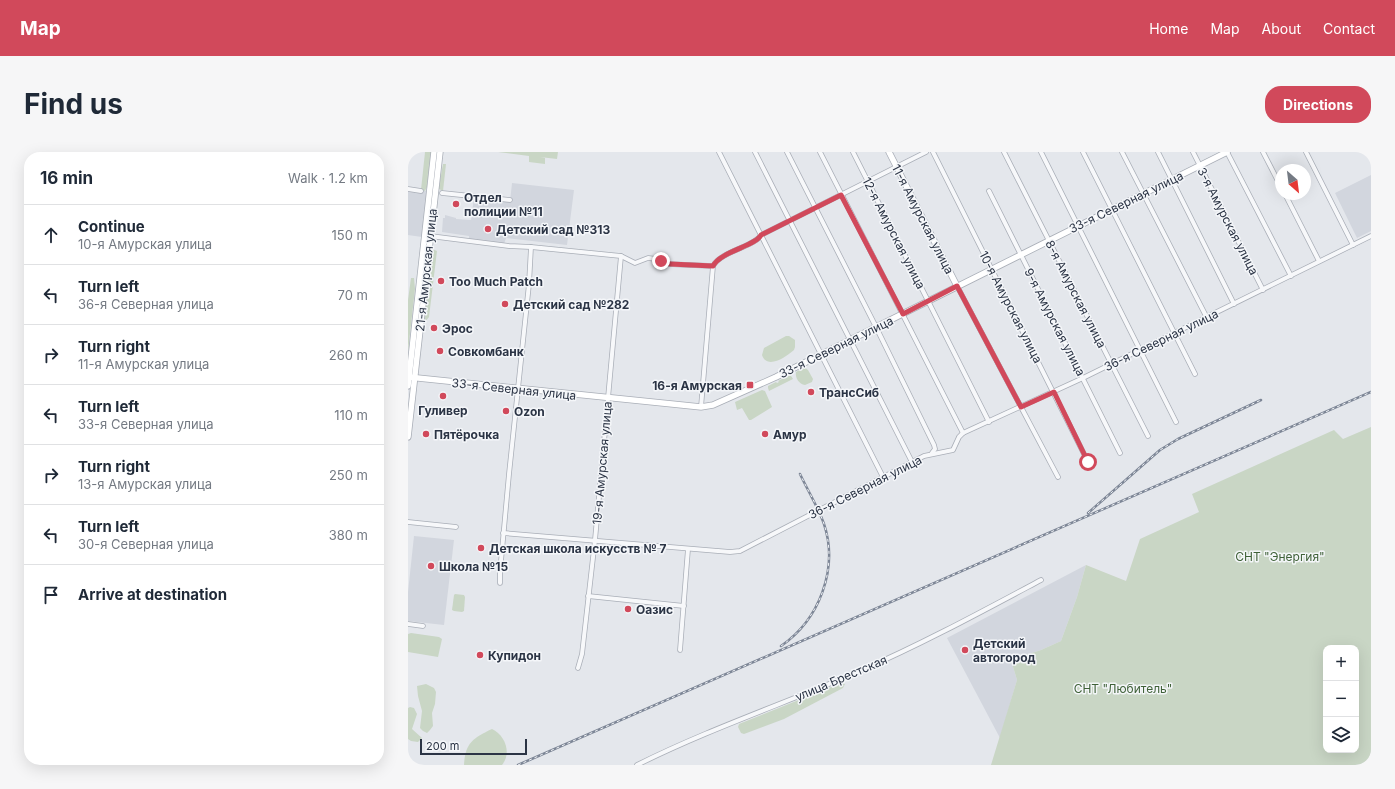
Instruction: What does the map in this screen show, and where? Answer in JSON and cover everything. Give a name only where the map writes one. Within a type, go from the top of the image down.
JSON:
[{"type":"street","name":"21-я Амурская улица","points":[[408,437],[411,378],[434,152]]},
{"type":"street","name":"21-я Амурская улица","points":[[408,386],[411,378],[440,152]]},
{"type":"street","points":[[719,152],[883,477]]},
{"type":"street","points":[[755,152],[912,462]]},
{"type":"street","points":[[787,152],[934,445],[935,449],[932,453]]},
{"type":"street","points":[[820,152],[962,433]]},
{"type":"street","name":"12-я Амурская улица","points":[[853,152],[989,422]]},
{"type":"street","name":"11-я Амурская улица","points":[[889,152],[957,286],[1058,477]]},
{"type":"street","points":[[701,407],[713,266],[718,259],[731,251],[758,239],[761,235],[789,220],[926,152]]},
{"type":"street","name":"10-я Амурская улица","points":[[933,152],[1088,462]]},
{"type":"street","name":"8-я Амурская улица","points":[[1004,152],[1148,436]]},
{"type":"street","points":[[1042,152],[1176,422]]},
{"type":"street","points":[[1082,152],[1195,374]]},
{"type":"street","points":[[1122,152],[1207,318]]},
{"type":"street","points":[[1158,152],[1234,304]]},
{"type":"street","name":"3-я Амурская улица","points":[[1193,152],[1262,290]]},
{"type":"street","name":"33-я Северная улица","points":[[411,378],[701,407],[713,405],[729,399],[822,354],[1227,152]]},
{"type":"street","points":[[1227,152],[1291,276]]},
{"type":"street","points":[[1263,152],[1275,175]]},
{"type":"street","points":[[1306,152],[1353,245]]},
{"type":"street","points":[[408,189],[420,191]]},
{"type":"street","name":"9-я Амурская улица","points":[[989,191],[1120,453]]},
{"type":"street","points":[[442,193],[510,200]]},
{"type":"street","points":[[1288,200],[1319,261]]},
{"type":"street","points":[[430,236],[508,246],[621,256],[634,263],[648,258],[656,259],[667,264],[713,266]]},
{"type":"street","name":"36-я Северная улица","points":[[503,532],[730,552],[740,551],[912,462],[932,453],[953,450],[958,436],[962,433],[1054,392],[1371,236]]},
{"type":"street","points":[[500,584],[503,532],[530,284],[531,247]]},
{"type":"street","name":"19-я Амурская улица","points":[[578,668],[582,654],[595,540],[621,256]]},
{"type":"street","points":[[408,522],[456,527]]},
{"type":"street","points":[[680,650],[688,548]]},
{"type":"street","name":"улица Брестская","points":[[637,765],[726,725],[831,683],[900,652],[1041,580]]},
{"type":"street","points":[[588,596],[684,606]]},
{"type":"street","points":[[408,624],[423,626]]},
{"type":"shaded area","points":[[1371,175],[1371,231],[1357,238],[1335,193]]},
{"type":"shaded area","points":[[512,183],[574,190],[567,245],[506,238],[504,244],[469,240],[469,236],[442,232],[443,218],[445,218],[445,215],[456,219],[471,220],[474,198],[510,202]]},
{"type":"shaded area","points":[[408,189],[427,191],[422,237],[408,235]]},
{"type":"shaded area","name":"Школа №15","points":[[414,536],[454,540],[444,625],[408,621],[408,592]]},
{"type":"shaded area","points":[[1086,565],[1077,597],[1061,641],[1041,650],[1011,660],[1017,680],[1000,738],[947,638]]},
{"type":"green space","points":[[425,152],[431,152],[427,187],[425,191],[421,190]]},
{"type":"green space","points":[[498,152],[558,152],[557,159],[540,157],[545,158],[545,164],[529,162],[529,156]]},
{"type":"green space","points":[[443,164],[446,164],[443,191],[439,189],[439,186]]},
{"type":"green space","points":[[432,249],[437,251],[429,317],[425,322],[424,315],[428,279],[431,270]]},
{"type":"green space","points":[[411,278],[414,278],[415,289],[408,352],[408,300]]},
{"type":"green space","points":[[786,336],[789,336],[795,340],[794,350],[777,361],[768,362],[764,359],[762,355],[764,348]]},
{"type":"green space","points":[[804,367],[808,370],[813,379],[812,382],[805,385],[799,382],[796,374],[796,372]]},
{"type":"green space","points":[[791,376],[793,379],[769,391],[768,386],[779,382],[778,381]]},
{"type":"green space","points":[[762,390],[765,391],[772,407],[749,420],[742,408],[737,410],[735,402]]},
{"type":"green space","points":[[1371,427],[1371,765],[991,765],[1017,680],[1011,660],[1041,650],[1061,641],[1077,597],[1086,565],[1126,581],[1140,539],[1199,512],[1192,494],[1334,430],[1343,439]]},
{"type":"green space","points":[[455,594],[464,595],[465,597],[464,611],[462,612],[452,610]]},
{"type":"green space","points":[[411,633],[439,637],[442,639],[438,657],[408,652],[408,634]]},
{"type":"green space","points":[[841,683],[845,684],[843,688],[784,719],[744,734],[741,733],[738,727],[739,724]]},
{"type":"green space","points":[[426,684],[434,688],[436,692],[435,704],[432,713],[433,726],[427,733],[420,728],[422,711],[417,686]]},
{"type":"green space","points":[[408,708],[414,708],[417,714],[412,729],[422,738],[418,742],[408,739]]},
{"type":"green space","points":[[492,729],[500,735],[506,745],[507,750],[505,760],[502,765],[464,765],[466,751],[471,742],[480,735]]},
{"type":"railway","points":[[518,765],[1371,392]]},
{"type":"railway","points":[[1088,513],[1160,450],[1178,439],[1261,400]]},
{"type":"railway","points":[[781,646],[806,622],[815,608],[827,576],[829,558],[828,541],[824,524],[800,474]]},
{"type":"place","name":"Отдел полиции №11","points":[[456,204]]},
{"type":"place","name":"Детский сад №313","points":[[488,229]]},
{"type":"place","name":"Too Much Patch","points":[[441,281]]},
{"type":"place","name":"Детский сад №282","points":[[505,304]]},
{"type":"place","name":"Эрос","points":[[434,328]]},
{"type":"place","name":"Совкомбанк","points":[[440,351]]},
{"type":"place","name":"16-я Амурская","points":[[750,385]]},
{"type":"place","name":"ТрансСиб","points":[[811,392]]},
{"type":"place","name":"Гуливер","points":[[443,396]]},
{"type":"place","name":"Ozon","points":[[506,411]]},
{"type":"place","name":"Пятёрочка","points":[[426,434]]},
{"type":"place","name":"Амур","points":[[765,434]]},
{"type":"place","name":"Детская школа искусств № 7","points":[[481,548]]},
{"type":"place","name":"Школа №15","points":[[431,566]]},
{"type":"place","name":"Оазис","points":[[628,609]]},
{"type":"place","name":"Детский автогород","points":[[965,650]]},
{"type":"place","name":"Купидон","points":[[480,655]]},
{"type":"route","points":[[661,261],[670,264],[676,263],[713,266],[718,259],[729,254],[731,251],[760,238],[761,235],[841,195],[903,314],[957,286],[1021,407],[1054,392],[1088,462]]},
{"type":"park label","name":"СНТ \"Энергия\"","points":[[1280,556]]},
{"type":"park label","name":"СНТ \"Любитель\"","points":[[1123,688]]}]
